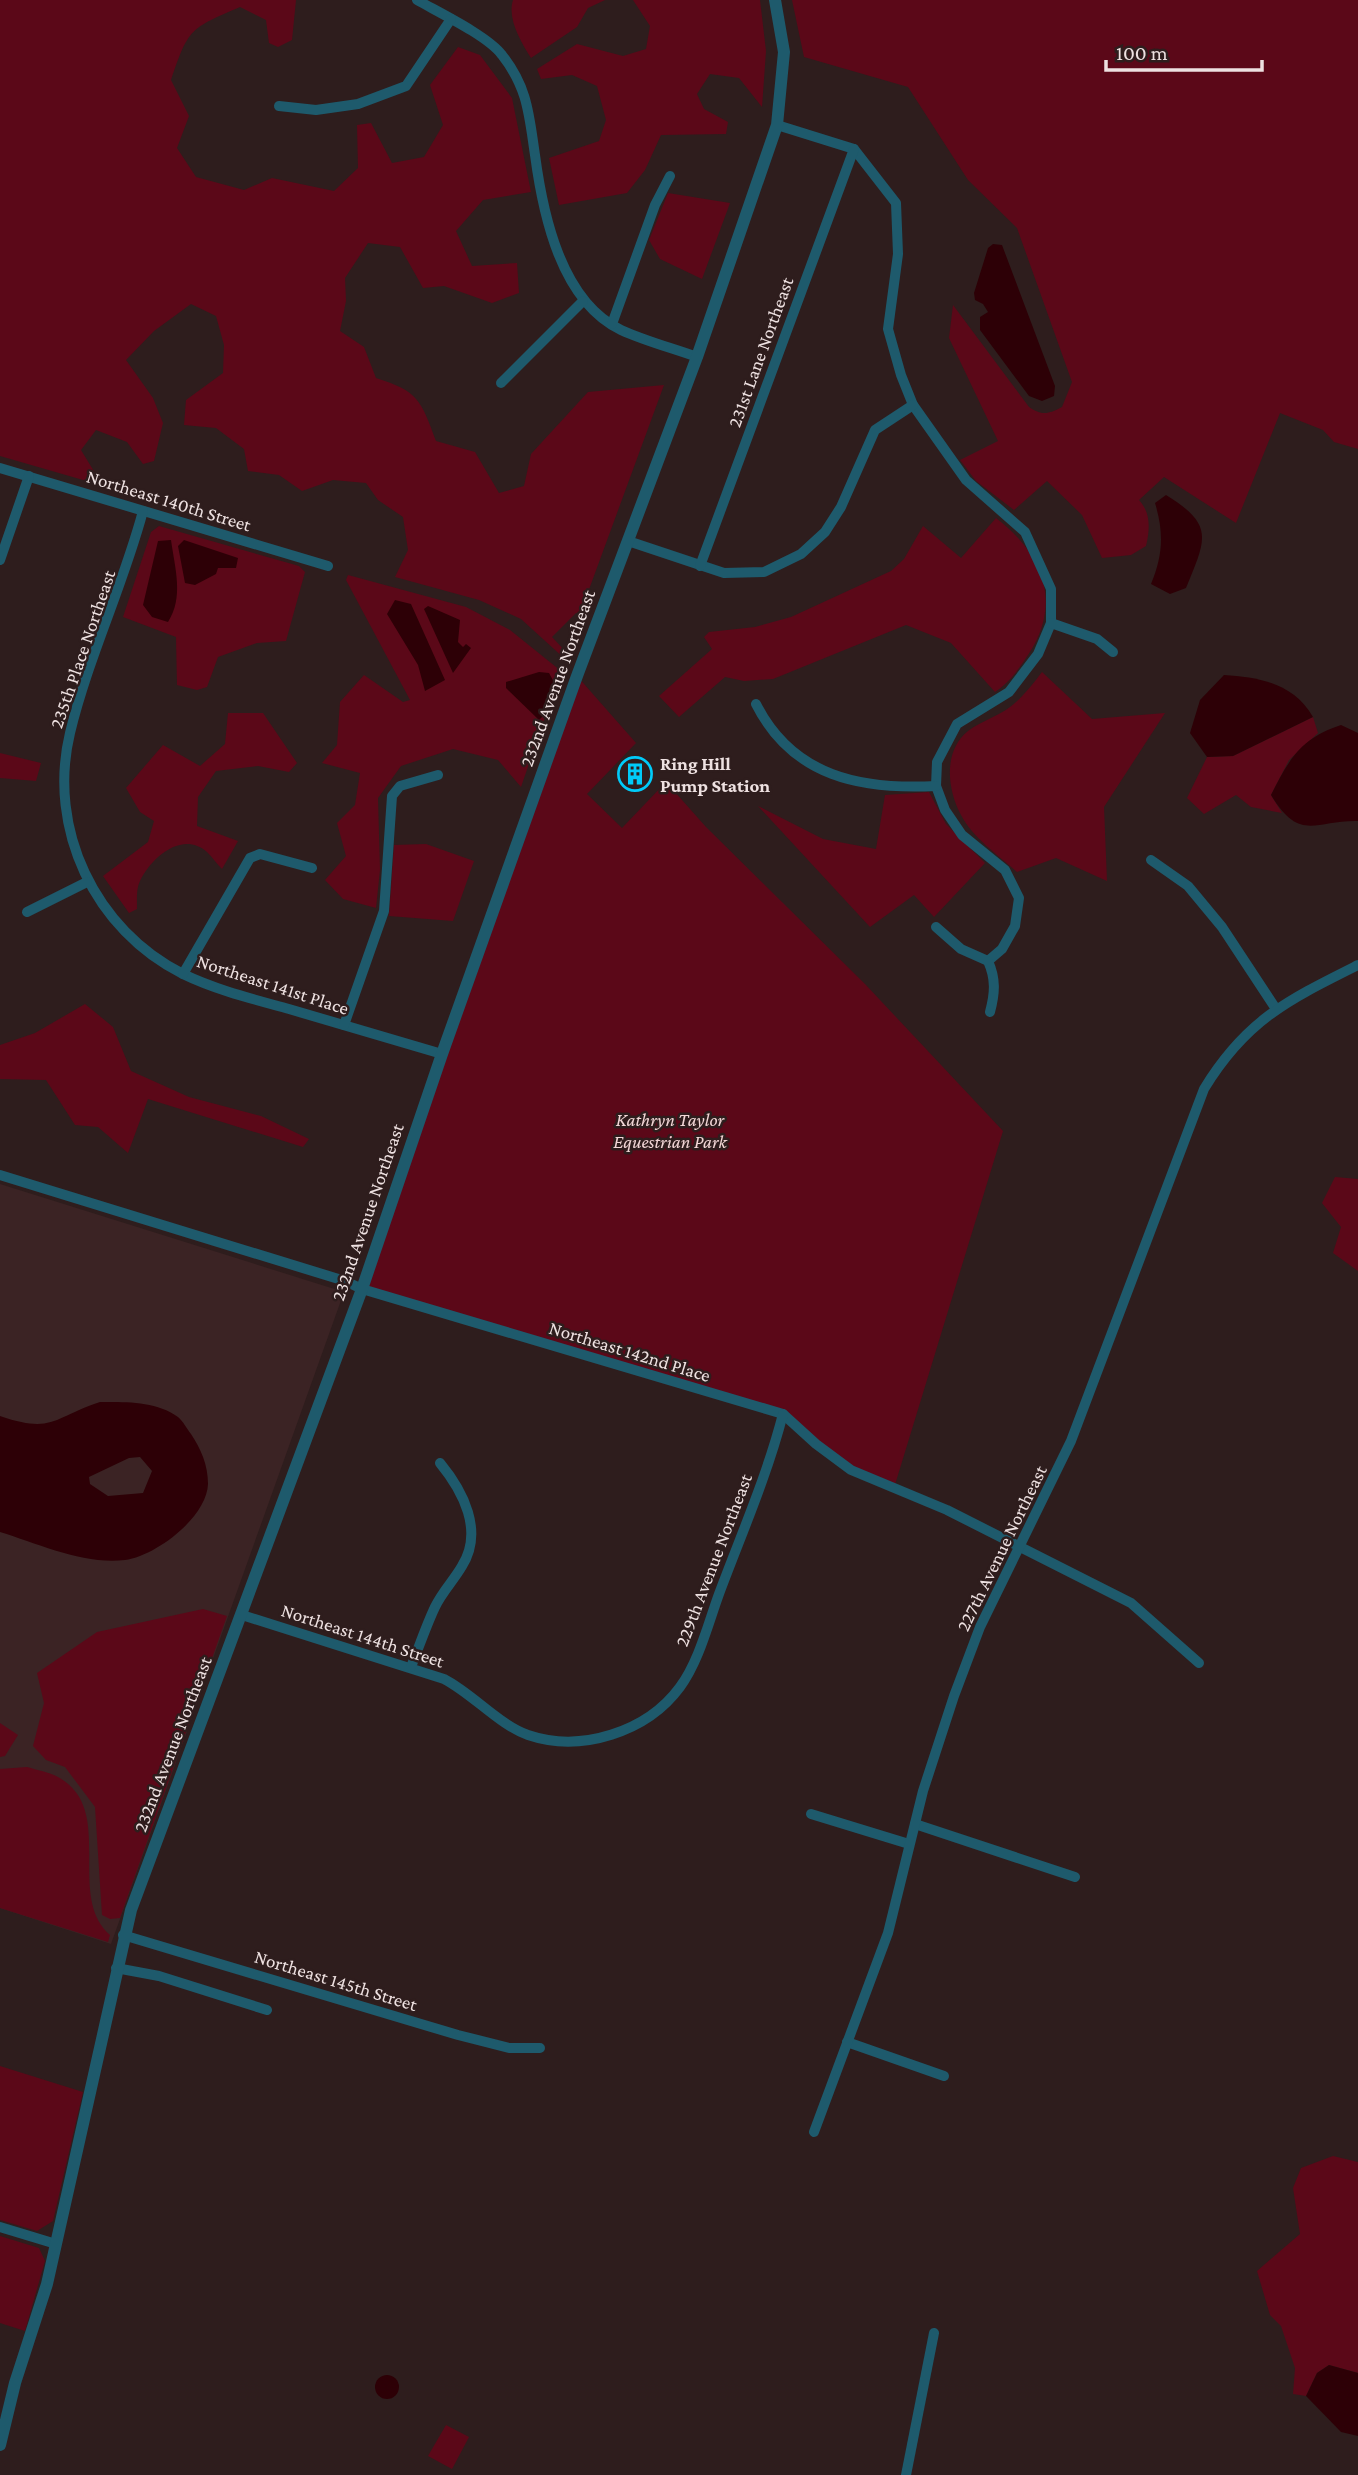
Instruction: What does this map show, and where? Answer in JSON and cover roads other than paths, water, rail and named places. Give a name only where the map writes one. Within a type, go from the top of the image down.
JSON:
[{"type":"street","points":[[417,0],[452,19],[501,53],[527,96],[541,191],[557,248],[583,301],[612,324],[697,357]]},
{"type":"street","name":"232nd Avenue Northeast","points":[[0,2445],[57,2244],[123,1935],[362,1289],[442,1054],[697,357],[777,125],[784,52],[775,0]]},
{"type":"street","points":[[279,106],[316,110],[358,104],[406,86],[452,19]]},
{"type":"street","points":[[777,125],[854,149],[896,203],[898,254],[888,329],[913,405],[966,480],[1025,532],[1051,589],[1051,623],[1038,654],[1009,692],[957,724],[937,762],[936,786],[945,810],[962,835],[1004,870],[1019,898],[1015,926],[1002,949],[988,961]]},
{"type":"street","name":"231st Lane Northeast","points":[[700,566],[854,149]]},
{"type":"street","points":[[612,324],[655,205],[670,176]]},
{"type":"street","points":[[501,383],[583,301]]},
{"type":"street","points":[[628,541],[724,573],[764,572],[801,554],[825,532],[841,507],[875,430],[913,405]]},
{"type":"street","name":"Northeast 140th Street","points":[[0,468],[328,566]]},
{"type":"street","points":[[0,560],[29,476]]},
{"type":"street","name":"235th Place Northeast","points":[[87,882],[67,818],[64,769],[70,732],[128,569],[143,511]]},
{"type":"street","points":[[1051,623],[1097,639],[1113,652]]},
{"type":"street","points":[[756,704],[767,727],[796,756],[844,780],[892,788],[936,786]]},
{"type":"street","points":[[344,1025],[384,911],[392,796],[400,786],[438,775]]},
{"type":"street","points":[[183,974],[250,858],[260,854],[312,868]]},
{"type":"street","points":[[1151,860],[1188,886],[1214,917],[1276,1009]]},
{"type":"street","points":[[27,912],[87,882]]},
{"type":"street","name":"Northeast 141st Place","points":[[87,882],[116,922],[156,958],[183,974],[214,987],[442,1054]]},
{"type":"street","points":[[936,927],[961,949],[988,961],[995,976],[995,995],[989,1012]]},
{"type":"street","name":"227th Avenue Northeast","points":[[814,2132],[888,1933],[909,1844],[954,1696],[980,1627],[1071,1441],[1204,1089],[1242,1036],[1276,1009],[1358,965]]},
{"type":"street","name":"Northeast 142nd Place","points":[[0,1175],[345,1281],[362,1289],[783,1415],[851,1470],[1019,1544],[1131,1602],[1199,1663]]},
{"type":"street","name":"229th Avenue Northeast","points":[[659,1709],[681,1687],[696,1658],[775,1448],[783,1415]]},
{"type":"street","points":[[411,1667],[436,1605],[464,1564],[471,1539],[468,1509],[460,1487],[440,1463]]},
{"type":"street","name":"Northeast 144th Street","points":[[242,1615],[411,1667],[467,1692],[500,1719],[527,1735],[562,1741],[602,1739],[633,1726],[659,1709]]},
{"type":"street","points":[[811,1814],[909,1844]]},
{"type":"street","points":[[915,1824],[1075,1877]]},
{"type":"street","name":"Northeast 145th Street","points":[[123,1935],[458,2035],[509,2048],[540,2048]]},
{"type":"street","points":[[116,1968],[159,1976],[267,2010]]},
{"type":"street","points":[[847,2042],[944,2076]]},
{"type":"street","points":[[0,2227],[57,2244]]},
{"type":"street","points":[[906,2475],[934,2333]]},
{"type":"place","name":"Ring Hill Pump Station","points":[[635,774]]},
{"type":"park label","name":"Kathryn Taylor Equestrian Park","points":[[670,1130]]}]
